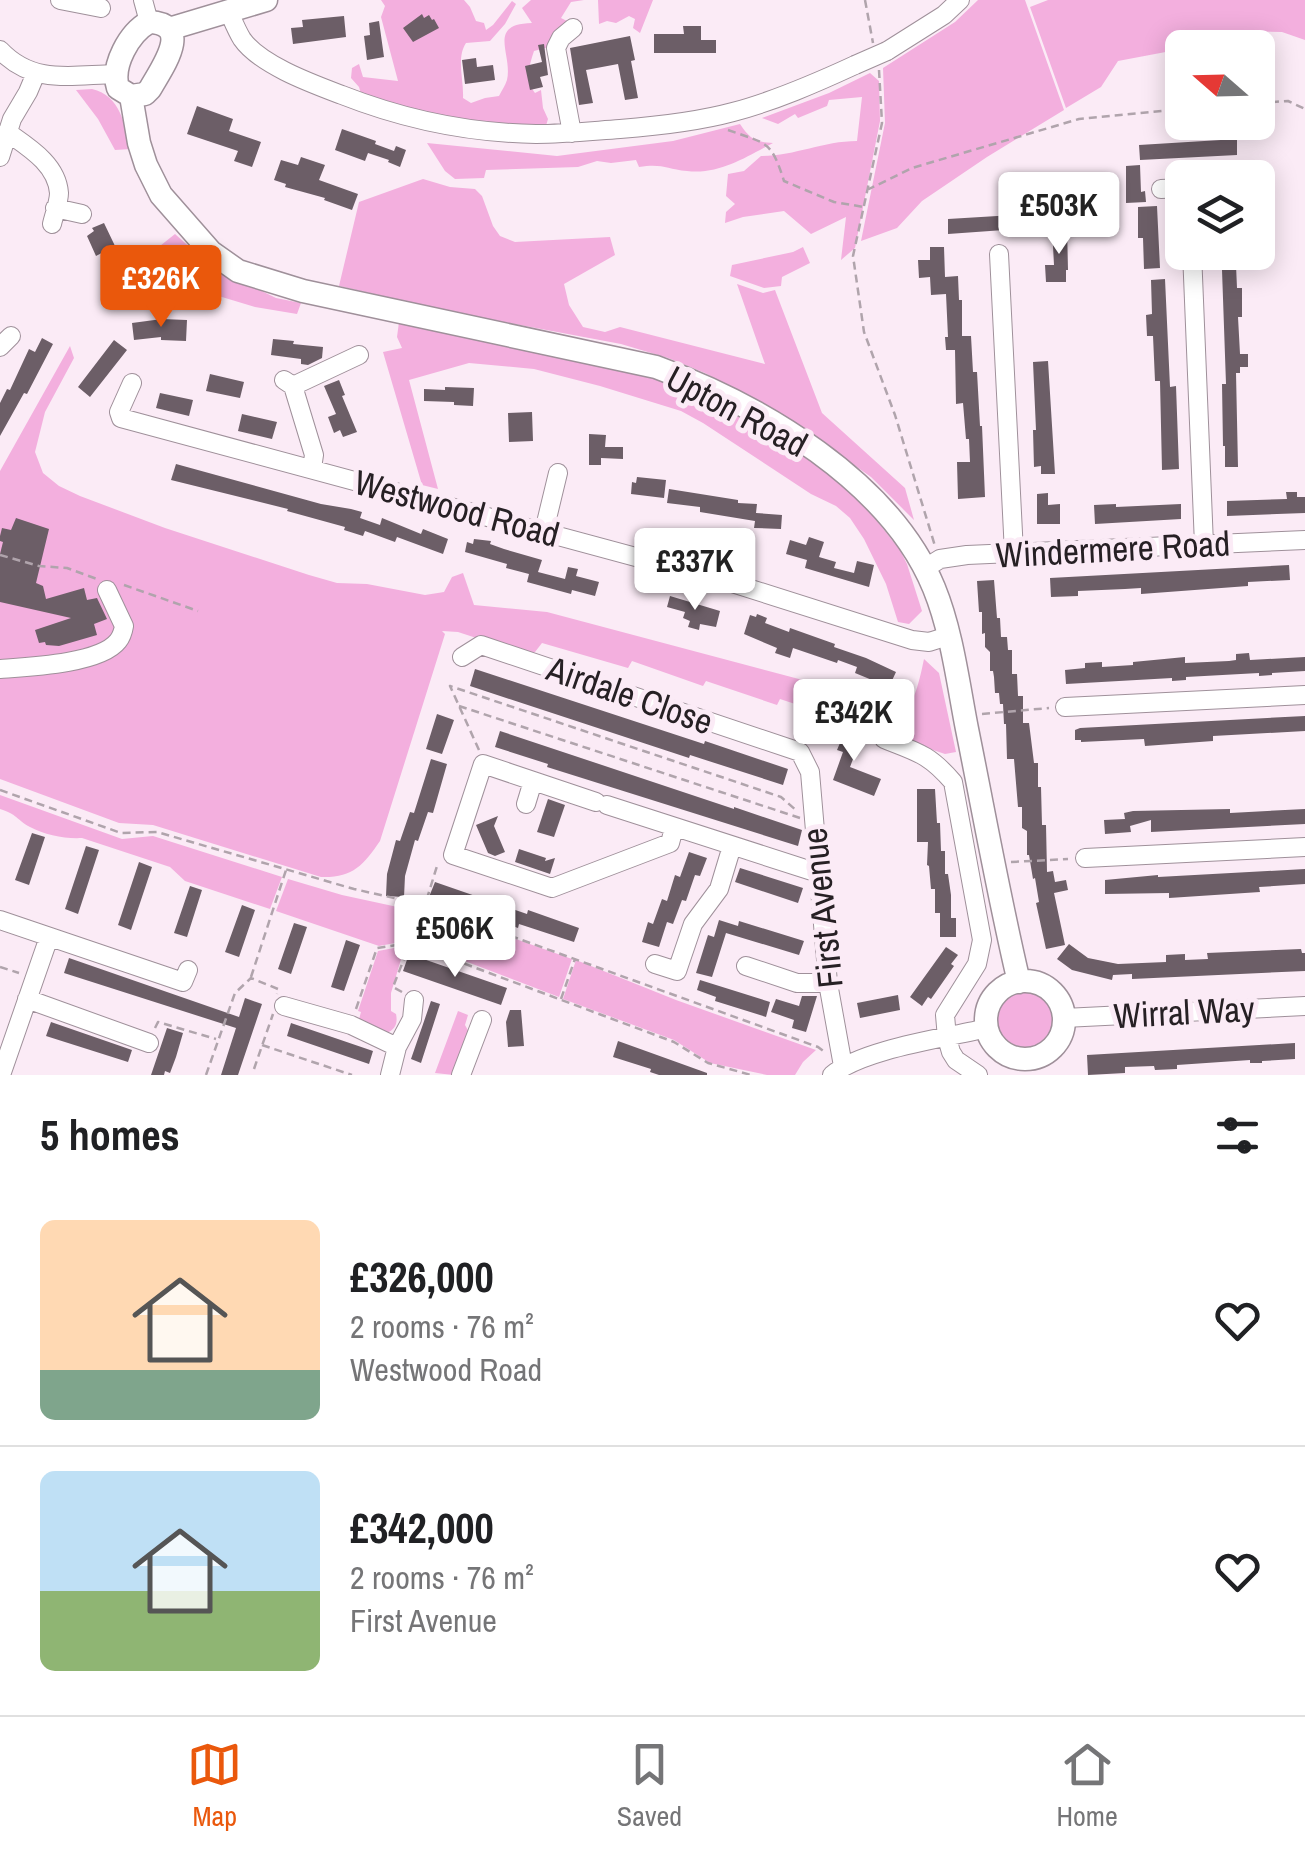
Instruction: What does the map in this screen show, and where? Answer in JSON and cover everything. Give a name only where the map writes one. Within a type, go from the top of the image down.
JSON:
[{"type":"main road","points":[[154,17],[172,37],[171,52],[145,94],[131,96],[118,88],[115,74],[135,32],[154,17],[229,12],[266,0]]},
{"type":"main road","name":"Upton Road","points":[[131,96],[139,143],[161,194],[211,252],[238,270],[304,291],[656,367],[704,384],[762,415],[845,472],[932,564],[1019,982]]},
{"type":"main road","points":[[1019,982],[1044,986],[1054,994],[1064,1018],[1059,1039],[1036,1066],[1000,1050],[987,1028],[990,1004],[1007,986],[1019,982]]},
{"type":"street","points":[[60,0],[101,8]]},
{"type":"street","points":[[229,12],[243,41],[264,60],[323,88],[420,120],[536,134],[660,125],[736,112],[855,66],[944,15],[960,0]]},
{"type":"street","points":[[572,132],[556,48],[573,28]]},
{"type":"street","points":[[0,50],[22,69],[36,73],[115,74]]},
{"type":"street","points":[[0,157],[12,119],[36,73]]},
{"type":"street","points":[[7,132],[37,153],[52,173],[59,193],[54,216],[82,214]]},
{"type":"street","points":[[1161,189],[1165,189]]},
{"type":"street","points":[[998,254],[1014,553]]},
{"type":"street","points":[[1193,270],[1204,544]]},
{"type":"street","name":"Westwood Road","points":[[312,468],[314,455],[288,383],[360,355]]},
{"type":"street","name":"Westwood Road","points":[[132,383],[119,412],[121,418],[732,583],[912,640],[928,642],[948,636]]},
{"type":"street","points":[[544,532],[558,474]]},
{"type":"street","name":"Windermere Road","points":[[932,564],[1014,553],[1305,540]]},
{"type":"street","points":[[0,669],[44,667],[110,648],[119,641],[124,626],[107,590]]},
{"type":"street","name":"Airdale Close","points":[[462,657],[481,645],[800,752]]},
{"type":"street","points":[[1065,707],[1305,694]]},
{"type":"street","points":[[884,740],[917,751],[937,763],[954,782],[982,940],[977,964],[945,1015],[947,1038],[956,1060],[978,1075]]},
{"type":"street","name":"First Avenue","points":[[800,752],[810,772],[837,1071]]},
{"type":"street","points":[[674,828],[670,842],[552,888],[453,855],[478,763],[818,873]]},
{"type":"street","points":[[526,804],[534,781]]},
{"type":"street","points":[[655,964],[677,972],[693,924],[720,888],[732,846]]},
{"type":"street","points":[[1085,858],[1305,847]]},
{"type":"street","points":[[0,920],[184,982],[188,970]]},
{"type":"street","points":[[1,1075],[6,1039],[27,999],[49,937]]},
{"type":"street","points":[[746,966],[797,983],[828,982]]},
{"type":"street","points":[[27,999],[149,1043]]},
{"type":"street","points":[[412,1075],[391,1071],[397,1047],[412,1019],[414,1000]]},
{"type":"street","points":[[281,1004],[351,1025],[397,1047]]},
{"type":"street","name":"Wirral Way","points":[[1064,1018],[1305,1006]]},
{"type":"street","points":[[461,1075],[482,1020]]},
{"type":"street","points":[[837,1071],[868,1056],[987,1028]]},
{"type":"path","points":[[865,0],[879,52],[882,123],[854,256],[864,332],[894,415],[932,564]]},
{"type":"path","points":[[1275,102],[1288,101],[1305,109]]},
{"type":"path","points":[[866,190],[912,168],[1079,119],[1165,111]]},
{"type":"path","points":[[730,131],[761,142],[774,152],[784,181],[834,202],[864,207]]},
{"type":"path","points":[[478,763],[450,686],[781,797],[813,822]]},
{"type":"path","points":[[459,706],[813,822]]},
{"type":"path","points":[[964,715],[1065,707]]},
{"type":"path","points":[[0,790],[121,834],[157,832],[354,890],[425,905],[818,1047],[837,1071]]},
{"type":"path","points":[[414,1000],[393,987],[436,866],[453,855]]},
{"type":"path","points":[[994,863],[1085,858]]},
{"type":"path","points":[[206,1075],[235,994],[251,978],[286,870]]},
{"type":"path","points":[[351,1025],[377,948],[409,943],[674,1042],[710,1063],[751,1075]]},
{"type":"path","points":[[560,999],[575,958]]},
{"type":"path","points":[[0,967],[34,978]]},
{"type":"path","points":[[251,978],[278,989],[274,1002],[281,1004],[254,1070]]},
{"type":"path","points":[[149,1043],[158,1022],[219,1040]]},
{"type":"path","points":[[262,1045],[352,1075]]},
{"type":"shaded area","points":[[381,0],[464,0],[486,30],[512,1],[516,4],[490,41],[466,43],[463,49],[463,98],[471,103],[499,96],[508,70],[505,35],[518,25],[532,23],[522,8],[531,0],[584,0],[571,2],[561,18],[567,21],[567,27],[549,47],[534,51],[532,57],[529,78],[535,93],[541,90],[548,119],[545,129],[403,114],[364,104],[359,87],[351,78],[352,68],[359,64],[363,77],[398,81],[381,17],[385,6]]},
{"type":"shaded area","points":[[598,0],[653,0],[640,33],[633,28],[635,19],[629,16],[616,23],[599,24]]},
{"type":"shaded area","points":[[978,0],[1025,0],[1064,110],[922,201],[897,228],[861,241],[885,123],[883,68],[955,22]]},
{"type":"shaded area","points":[[1048,0],[1305,0],[1305,40],[1275,30],[1165,30],[1165,52],[1118,61],[1101,87],[1066,108],[1030,7]]},
{"type":"shaded area","points":[[870,73],[879,81],[880,121],[855,248],[841,260],[846,217],[811,234],[784,211],[725,223],[726,212],[735,204],[726,196],[728,174],[744,171],[761,156],[857,141],[862,97],[829,100],[827,106],[798,118],[795,114],[778,124],[762,118]]},
{"type":"shaded area","points":[[92,89],[115,104],[131,149],[115,150],[76,90]]},
{"type":"shaded area","points":[[740,124],[754,139],[773,143],[732,164],[699,172],[639,167],[636,160],[597,161],[578,167],[486,170],[484,178],[455,179],[427,143],[557,156],[673,141]]},
{"type":"shaded area","points":[[423,179],[475,189],[500,236],[515,242],[610,237],[615,255],[564,284],[569,305],[583,327],[605,332],[620,327],[765,364],[737,284],[763,293],[775,290],[822,413],[905,488],[914,520],[871,477],[819,440],[705,373],[621,344],[339,286],[359,202]]},
{"type":"shaded area","points":[[175,234],[211,266],[276,298],[301,303],[297,314],[212,294],[162,296],[143,292],[121,277]]},
{"type":"shaded area","points":[[803,247],[810,263],[782,277],[781,286],[764,288],[730,276],[732,265]]},
{"type":"shaded area","points":[[399,322],[633,370],[727,407],[839,482],[870,512],[900,550],[922,611],[909,624],[898,622],[886,584],[850,518],[703,423],[681,411],[534,369],[469,363],[409,380],[438,489],[422,485],[383,352],[402,348],[397,337]]},
{"type":"shaded area","points":[[70,346],[74,358],[45,412],[35,452],[43,473],[80,496],[165,528],[337,583],[367,584],[425,595],[444,592],[452,577],[463,573],[474,605],[547,612],[848,692],[893,710],[901,710],[914,696],[924,659],[939,673],[956,752],[945,754],[780,699],[777,705],[706,681],[703,686],[632,661],[628,668],[542,643],[528,655],[458,632],[442,631],[445,634],[380,841],[362,864],[349,873],[321,877],[153,825],[119,823],[0,779],[0,471]]},
{"type":"shaded area","points":[[0,795],[122,839],[153,836],[282,877],[270,909],[185,881],[170,867],[82,838],[36,830],[0,809]]},
{"type":"shaded area","points":[[288,879],[416,911],[406,941],[379,946],[276,911]]},
{"type":"shaded area","points":[[426,907],[572,959],[559,997],[415,942]]},
{"type":"shaded area","points":[[405,946],[391,993],[395,1026],[387,1033],[358,1023],[358,1011],[378,951]]},
{"type":"shaded area","points":[[576,960],[816,1050],[795,1075],[767,1075],[710,1063],[674,1040],[563,999]]},
{"type":"shaded area","points":[[1024,991],[1045,1000],[1054,1021],[1045,1042],[1024,1051],[1003,1042],[994,1021],[1003,1000]]},
{"type":"shaded area","points":[[458,1011],[468,1015],[465,1025],[470,1034],[454,1075],[435,1073]]},
{"type":"building","points":[[422,14],[434,19],[439,28],[413,42],[403,28]]},
{"type":"building","points":[[344,16],[346,37],[293,44],[291,28],[303,27],[302,20]]},
{"type":"building","points":[[379,21],[384,57],[367,60],[364,36],[370,35],[369,23]]},
{"type":"building","points":[[683,26],[701,26],[701,40],[716,40],[716,53],[654,53],[654,34],[684,34]]},
{"type":"building","points":[[630,36],[638,98],[625,100],[618,64],[586,70],[593,103],[579,105],[570,48]]},
{"type":"building","points":[[544,44],[548,75],[540,77],[543,87],[530,90],[525,66],[542,62],[538,45]]},
{"type":"building","points":[[476,58],[477,67],[493,65],[495,80],[465,84],[462,60]]},
{"type":"building","points":[[197,106],[233,119],[229,131],[261,142],[252,167],[234,161],[238,151],[187,134]]},
{"type":"building","points":[[342,129],[394,151],[396,146],[406,150],[400,167],[368,153],[365,161],[335,150]]},
{"type":"building","points":[[1237,140],[1237,155],[1140,160],[1139,145]]},
{"type":"building","points":[[301,157],[325,165],[319,180],[358,194],[352,210],[274,180],[281,160],[298,165]]},
{"type":"building","points":[[1140,165],[1141,192],[1145,191],[1146,202],[1126,203],[1126,166]]},
{"type":"building","points":[[1157,206],[1160,268],[1144,269],[1138,207]]},
{"type":"building","points":[[1044,213],[1044,227],[948,234],[948,219]]},
{"type":"building","points":[[104,223],[115,246],[96,256],[87,236],[94,231],[92,228]]},
{"type":"building","points":[[1052,227],[1067,227],[1066,282],[1046,282],[1045,265],[1054,265]]},
{"type":"building","points":[[930,247],[944,247],[945,277],[958,276],[962,336],[971,336],[973,372],[977,372],[985,497],[958,499],[957,462],[970,462],[969,439],[963,403],[956,404],[955,350],[946,350],[946,294],[931,295],[930,277],[919,278],[918,260],[930,260]]},
{"type":"building","points":[[1222,270],[1236,270],[1237,288],[1242,288],[1242,317],[1238,317],[1240,354],[1248,354],[1248,367],[1240,367],[1240,373],[1236,373],[1238,467],[1225,467],[1223,446],[1222,384],[1226,384]]},
{"type":"building","points":[[1165,279],[1170,387],[1176,386],[1179,469],[1162,470],[1160,381],[1155,381],[1153,336],[1147,336],[1146,315],[1152,314],[1151,280]]},
{"type":"building","points":[[187,320],[186,341],[161,337],[134,340],[132,323]]},
{"type":"building","points":[[42,338],[53,344],[0,436],[0,403],[29,349],[35,352]]},
{"type":"building","points":[[273,339],[323,347],[322,358],[308,365],[301,364],[301,359],[271,355]]},
{"type":"building","points":[[114,340],[127,350],[90,397],[78,387]]},
{"type":"building","points":[[1048,361],[1055,474],[1041,474],[1041,466],[1034,467],[1033,362]]},
{"type":"building","points":[[210,374],[244,382],[240,398],[206,391]]},
{"type":"building","points":[[339,380],[357,432],[343,437],[340,430],[334,433],[328,417],[336,414],[324,386]]},
{"type":"building","points":[[474,388],[473,406],[424,401],[424,389]]},
{"type":"building","points":[[160,393],[193,400],[189,416],[156,408]]},
{"type":"building","points":[[532,412],[533,441],[509,442],[508,413]]},
{"type":"building","points":[[242,414],[277,422],[272,439],[238,431]]},
{"type":"building","points":[[589,434],[606,435],[605,447],[623,447],[623,459],[601,458],[601,465],[589,465]]},
{"type":"building","points":[[176,464],[362,512],[360,518],[380,525],[382,518],[421,534],[423,529],[448,539],[443,554],[397,537],[395,542],[365,531],[363,536],[288,509],[171,480]]},
{"type":"building","points":[[637,477],[666,480],[664,498],[631,494],[632,482],[636,483]]},
{"type":"building","points":[[669,489],[757,504],[756,513],[782,515],[781,529],[754,528],[755,521],[667,503]]},
{"type":"building","points":[[1286,492],[1305,497],[1305,513],[1227,516],[1227,501],[1287,499]]},
{"type":"building","points":[[1048,493],[1048,505],[1060,504],[1060,524],[1037,524],[1037,494]]},
{"type":"building","points":[[1181,504],[1181,519],[1095,524],[1094,505]]},
{"type":"building","points":[[16,518],[49,529],[36,583],[43,586],[46,599],[84,588],[87,600],[97,598],[107,619],[94,624],[97,635],[59,646],[39,643],[35,630],[71,618],[0,602],[0,536],[2,528],[11,530]]},
{"type":"building","points":[[809,537],[824,542],[819,557],[836,562],[834,568],[854,573],[857,561],[874,565],[869,587],[805,568],[807,560],[786,554],[790,540],[806,545]]},
{"type":"building","points":[[474,539],[491,541],[490,544],[542,560],[538,572],[565,579],[568,567],[578,569],[576,576],[599,582],[595,596],[527,582],[529,574],[465,552],[467,542],[473,544]]},
{"type":"building","points":[[1289,565],[1290,580],[1248,582],[1248,586],[1141,594],[1141,588],[1078,591],[1078,596],[1051,597],[1050,578]]},
{"type":"building","points":[[994,580],[1001,637],[1007,637],[1008,650],[1012,650],[1012,674],[1017,674],[1018,696],[1023,696],[1023,723],[1029,723],[1034,763],[1038,763],[1047,872],[1053,871],[1055,882],[1066,880],[1068,890],[1054,893],[1065,945],[1046,949],[1035,878],[1027,855],[1027,831],[1022,828],[1022,807],[1018,807],[1014,759],[1007,759],[1003,704],[999,693],[995,693],[990,652],[985,647],[985,633],[982,634],[977,581]]},
{"type":"building","points":[[670,596],[720,611],[716,627],[688,627],[690,621],[683,618],[685,612],[667,607]]},
{"type":"building","points":[[750,615],[767,618],[765,623],[835,644],[834,647],[896,672],[889,687],[855,673],[857,667],[838,660],[837,663],[793,648],[790,658],[775,653],[777,648],[744,634]]},
{"type":"building","points":[[1249,653],[1250,660],[1305,657],[1305,671],[1066,684],[1065,670],[1085,668],[1085,663],[1102,662],[1102,667],[1185,657],[1185,663],[1229,661],[1236,660],[1236,654]]},
{"type":"building","points":[[475,669],[788,769],[783,785],[470,686]]},
{"type":"building","points":[[437,714],[454,720],[442,754],[426,749]]},
{"type":"building","points":[[1305,716],[1305,731],[1213,736],[1213,741],[1145,746],[1144,739],[1075,740],[1075,730],[1080,728]]},
{"type":"building","points":[[848,724],[864,730],[850,767],[881,779],[874,796],[833,780],[843,752],[837,750]]},
{"type":"building","points":[[500,731],[802,830],[798,846],[495,747]]},
{"type":"building","points":[[431,759],[447,764],[433,813],[428,812],[418,841],[415,840],[404,897],[386,896],[396,840],[400,841],[410,812],[414,813]]},
{"type":"building","points":[[917,789],[935,789],[956,937],[940,937],[940,913],[935,913],[935,889],[931,889],[927,865],[928,842],[917,842]]},
{"type":"building","points":[[548,799],[565,805],[554,837],[537,832]]},
{"type":"building","points":[[1230,809],[1230,813],[1305,809],[1305,824],[1151,832],[1151,820],[1130,826],[1131,832],[1105,834],[1104,820],[1125,819],[1124,813],[1133,811]]},
{"type":"building","points":[[498,816],[494,826],[505,852],[495,856],[488,853],[476,825]]},
{"type":"building","points":[[32,833],[45,837],[29,885],[15,880]]},
{"type":"building","points":[[86,846],[99,850],[78,914],[65,909]]},
{"type":"building","points":[[519,849],[546,858],[545,861],[555,858],[550,874],[515,862]]},
{"type":"building","points":[[689,852],[707,858],[700,876],[695,875],[673,924],[667,922],[659,947],[642,942],[648,922],[653,924],[662,899],[667,901],[675,875],[680,877]]},
{"type":"building","points":[[139,862],[152,867],[131,930],[118,925]]},
{"type":"building","points":[[740,868],[803,888],[798,903],[735,882]]},
{"type":"building","points":[[1305,869],[1305,884],[1259,887],[1260,892],[1169,898],[1169,893],[1105,894],[1105,880]]},
{"type":"building","points":[[435,882],[579,928],[574,942],[519,924],[518,928],[429,897]]},
{"type":"building","points":[[190,886],[202,890],[187,937],[174,933]]},
{"type":"building","points":[[242,905],[255,910],[239,957],[225,952]]},
{"type":"building","points":[[719,920],[738,926],[739,921],[804,941],[799,955],[726,933],[712,977],[696,973],[708,935],[714,937]]},
{"type":"building","points":[[294,923],[307,927],[291,974],[278,969]]},
{"type":"building","points":[[346,940],[360,945],[344,991],[331,987]]},
{"type":"building","points":[[1069,944],[1088,958],[1118,964],[1166,962],[1166,955],[1185,954],[1185,960],[1208,959],[1207,953],[1301,949],[1305,953],[1305,971],[1132,979],[1132,974],[1113,975],[1112,980],[1072,970],[1057,959]]},
{"type":"building","points":[[946,947],[958,955],[951,964],[954,966],[922,1006],[910,997]]},
{"type":"building","points":[[409,954],[507,988],[501,1005],[403,971]]},
{"type":"building","points":[[69,958],[239,1017],[245,998],[262,1004],[238,1075],[221,1075],[236,1028],[64,973]]},
{"type":"building","points":[[700,980],[770,1002],[766,1017],[715,1001],[716,997],[697,990]]},
{"type":"building","points":[[898,995],[900,1010],[860,1018],[857,1003]]},
{"type":"building","points":[[802,996],[817,996],[806,1032],[792,1028],[794,1020],[771,1012],[776,999],[799,1006]]},
{"type":"building","points":[[431,1001],[440,1004],[421,1063],[411,1059]]},
{"type":"building","points":[[510,1010],[521,1010],[524,1046],[508,1047],[506,1022]]},
{"type":"building","points":[[51,1022],[132,1050],[128,1062],[46,1036]]},
{"type":"building","points":[[291,1023],[373,1051],[369,1064],[287,1036]]},
{"type":"building","points":[[167,1028],[183,1033],[176,1057],[170,1073],[151,1075]]},
{"type":"building","points":[[618,1041],[707,1075],[650,1072],[651,1069],[613,1057]]},
{"type":"building","points":[[1295,1043],[1295,1059],[1177,1065],[1177,1069],[1125,1067],[1125,1073],[1088,1075],[1087,1055]]}]
